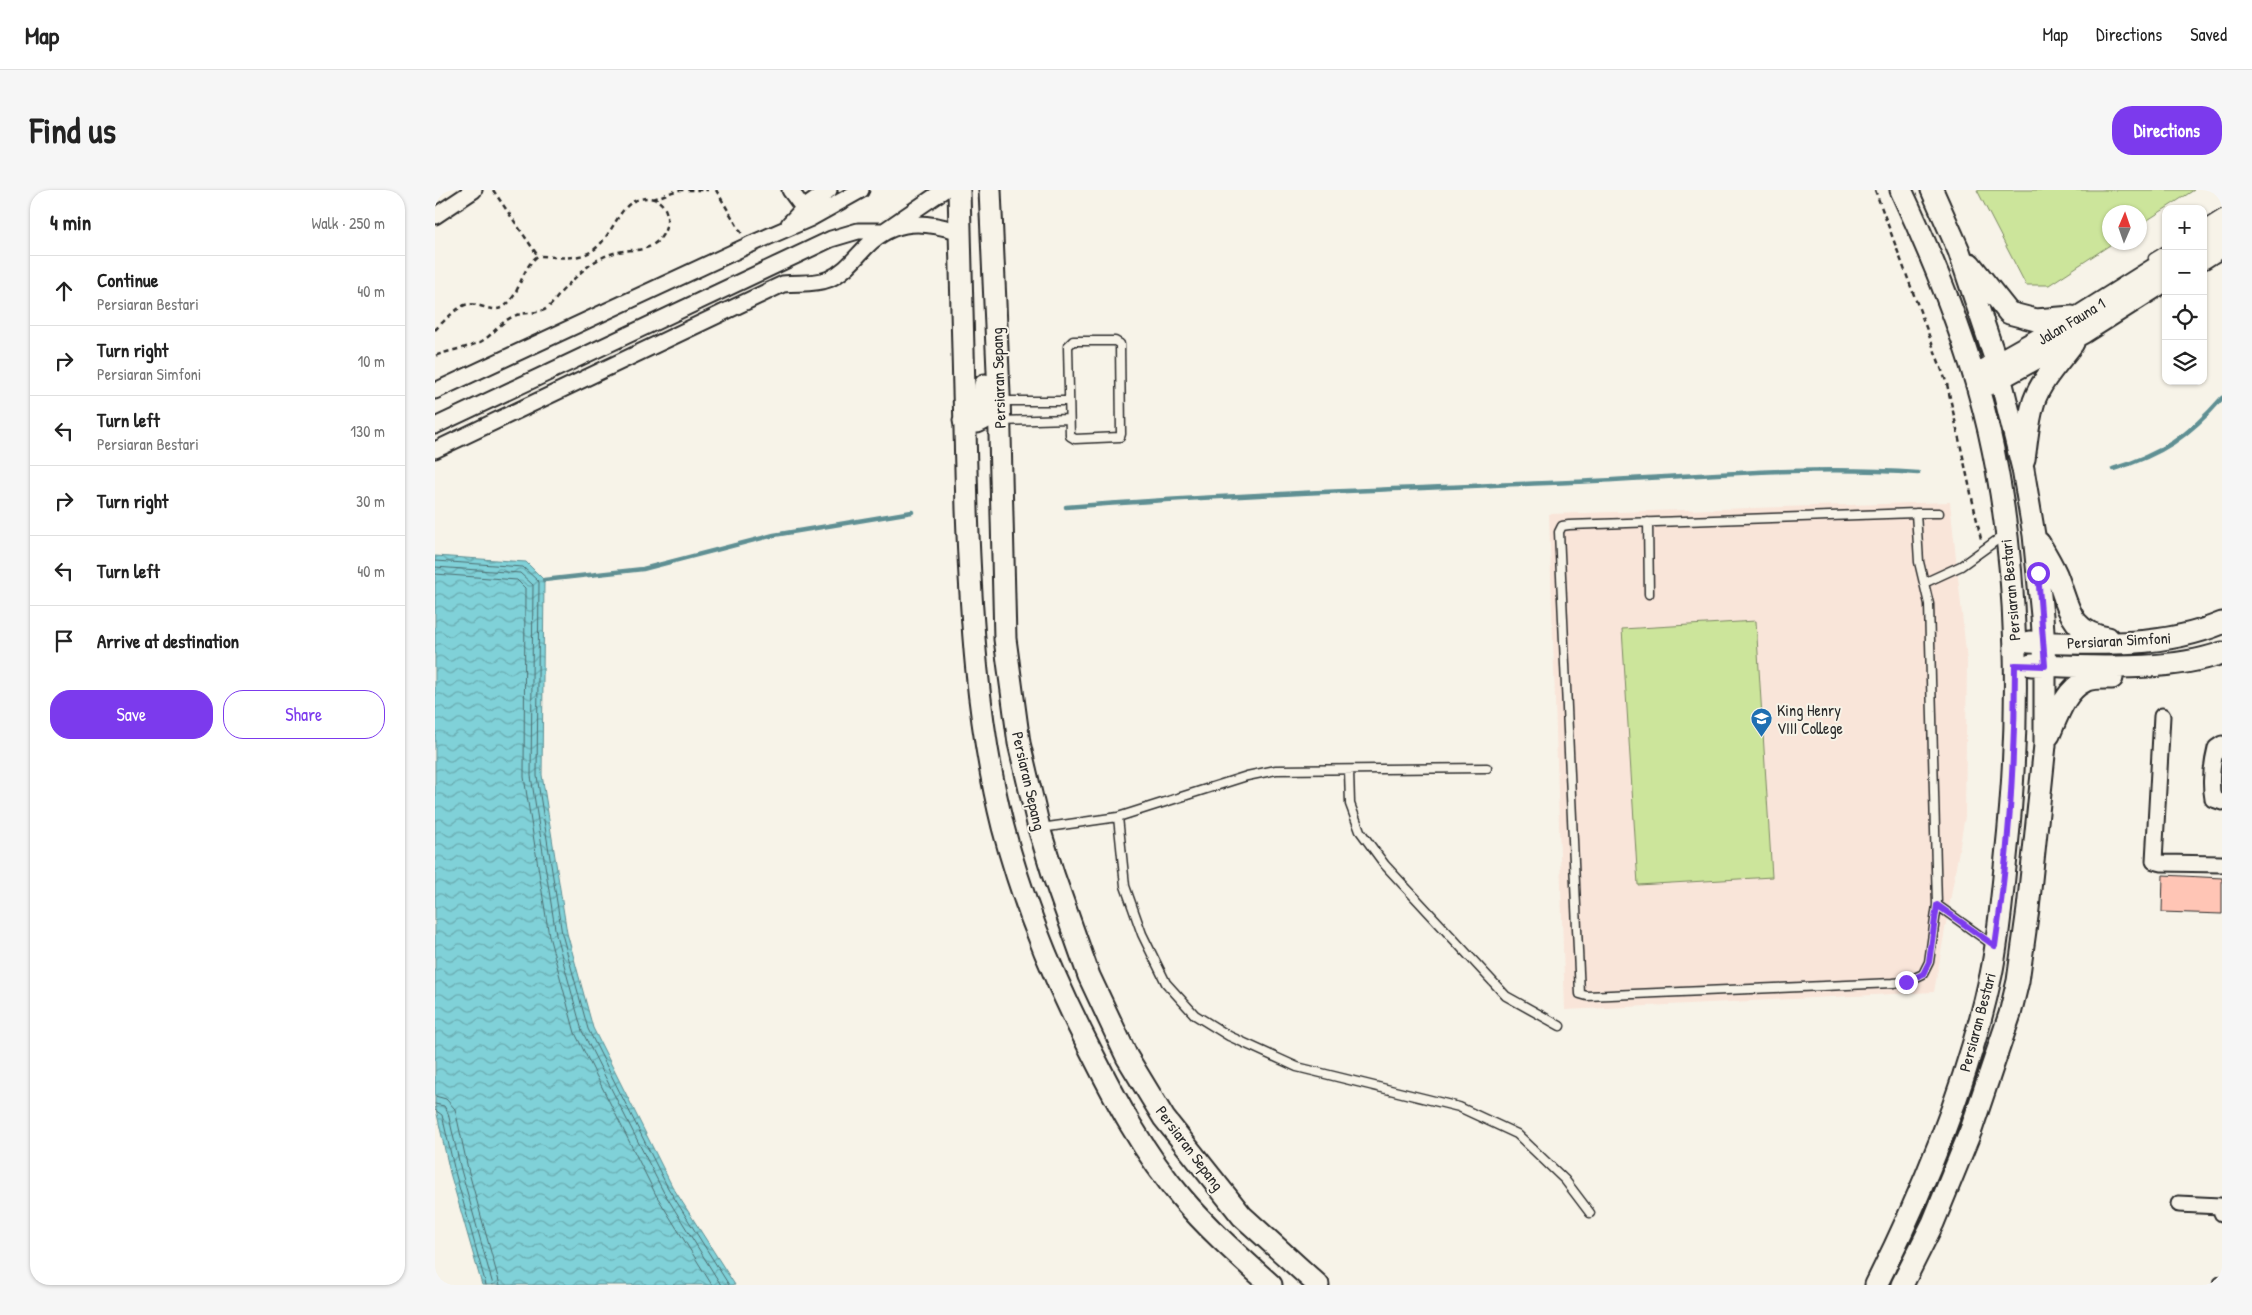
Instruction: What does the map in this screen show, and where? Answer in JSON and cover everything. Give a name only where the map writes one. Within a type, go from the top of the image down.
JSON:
[{"type":"street","points":[[435,216],[474,190]]},
{"type":"street","points":[[790,190],[808,213]]},
{"type":"street","points":[[808,213],[829,190]]},
{"type":"street","points":[[435,391],[785,229],[808,213],[861,190]]},
{"type":"street","points":[[435,450],[783,284],[807,284],[830,278],[848,267],[884,231],[944,190]]},
{"type":"street","name":"Persiaran Sepang","points":[[959,190],[964,421],[974,643],[987,748],[1003,826],[1021,889],[1059,988],[1102,1073],[1142,1141],[1180,1196],[1219,1238],[1271,1285]]},
{"type":"street","points":[[964,421],[977,422],[983,419],[985,412],[984,304],[990,190]]},
{"type":"street","name":"Persiaran Sepang","points":[[990,190],[999,411],[1005,639],[1019,743],[1039,828],[1089,976],[1127,1057],[1164,1118],[1242,1216],[1318,1285]]},
{"type":"street","name":"Persiaran Bestari","points":[[1877,1285],[1912,1214],[1947,1124],[1977,1031],[1991,974],[1995,946],[2009,829],[2014,746],[2014,642],[2005,534],[1994,456],[1975,382],[1949,300],[1923,236],[1901,190]]},
{"type":"street","name":"Persiaran Bestari","points":[[1902,1285],[1933,1223],[1967,1138],[2010,1014],[2018,981],[2028,909],[2045,745],[2044,642],[2033,535],[2023,469],[1999,371],[1959,252],[1932,190]]},
{"type":"street","points":[[435,426],[831,239],[858,230],[884,231],[909,224],[934,224],[960,232]]},
{"type":"street","points":[[2207,236],[2222,227]]},
{"type":"street","points":[[2207,255],[2222,246]]},
{"type":"street","points":[[1959,252],[2009,313],[2023,318],[2046,320],[2081,318],[2062,356],[2035,400],[2030,417],[2023,469]]},
{"type":"street","name":"Jalan Fauna 1","points":[[1975,382],[1999,371],[2081,318],[2156,262]]},
{"type":"street","name":"Jalan Fauna 1","points":[[2081,318],[2162,282]]},
{"type":"street","points":[[2033,535],[2056,575],[2071,616],[2080,628],[2094,636],[2134,642]]},
{"type":"street","name":"Persiaran Simfoni","points":[[2014,642],[2134,642],[2175,638],[2222,623]]},
{"type":"street","name":"Persiaran Simfoni","points":[[2015,665],[2164,664],[2198,660],[2222,653]]},
{"type":"street","points":[[2045,745],[2060,709],[2072,691],[2086,680],[2139,677],[2152,672],[2164,664]]},
{"type":"street","points":[[2162,716],[2154,860],[2162,863],[2222,864]]},
{"type":"street","points":[[2222,744],[2215,748],[2212,792],[2213,799],[2222,802]]},
{"type":"street","points":[[2179,1204],[2220,1206],[2222,1213]]},
{"type":"lane","points":[[2207,223],[2222,214]]},
{"type":"lane","points":[[1070,342],[1118,342],[1120,344],[1121,434],[1116,438],[1072,438],[1069,419],[1068,346],[1070,342]]},
{"type":"lane","points":[[999,411],[1069,401]]},
{"type":"lane","points":[[999,411],[1069,419]]},
{"type":"lane","points":[[1916,513],[1919,562],[1929,604],[1937,905],[1929,962],[1923,974],[1906,982],[1587,996],[1580,994],[1559,532],[1562,526],[1648,522],[1916,513],[1939,513]]},
{"type":"lane","points":[[1648,522],[1649,594]]},
{"type":"lane","points":[[1924,583],[1961,566],[2005,534]]},
{"type":"lane","points":[[1039,828],[1118,817],[1247,776],[1276,770],[1487,768]]},
{"type":"lane","points":[[1349,770],[1350,804],[1360,831],[1385,865],[1506,996],[1560,1026]]},
{"type":"lane","points":[[1118,817],[1125,886],[1142,934],[1166,983],[1195,1016],[1229,1036],[1297,1066],[1459,1107],[1517,1134],[1565,1180],[1590,1213]]},
{"type":"lane","points":[[1937,905],[1995,946]]},
{"type":"path","points":[[435,356],[448,350],[481,341],[500,323],[516,315],[545,309],[588,266],[607,254],[653,247],[661,240],[668,222],[667,210],[663,204],[653,199],[641,198],[632,202],[624,210],[605,239],[594,250],[583,255],[562,259],[538,256],[493,190]]},
{"type":"path","points":[[653,199],[679,190],[708,190]]},
{"type":"path","points":[[716,190],[749,245]]},
{"type":"path","points":[[1875,190],[1947,384],[1983,550]]},
{"type":"path","points":[[435,330],[465,306],[473,305],[495,310],[503,307],[510,300],[526,269],[538,256]]},
{"type":"shaded area","name":"King Henry VIII College","points":[[1950,502],[1967,661],[1965,816],[1934,992],[1565,1010],[1549,514]]},
{"type":"green space","points":[[1977,190],[2194,190],[2171,205],[2162,205],[2162,211],[2147,220],[2147,205],[2102,205],[2102,250],[2049,285],[2026,285]]},
{"type":"green space","points":[[1756,621],[1772,877],[1638,885],[1622,629]]},
{"type":"water","points":[[435,556],[526,562],[544,580],[542,775],[567,933],[593,1028],[672,1186],[735,1285],[482,1285],[450,1173],[435,1105]]},
{"type":"building","points":[[2163,875],[2222,878],[2222,914],[2162,912]]},
{"type":"waterway","points":[[2113,469],[2146,457],[2173,443],[2198,423],[2222,398]]},
{"type":"waterway","points":[[1066,507],[1255,495],[1788,471],[1831,470],[1918,473]]},
{"type":"waterway","points":[[544,580],[643,569],[774,535],[912,512]]},
{"type":"place","name":"King Henry VIII College","points":[[1761,738]]},
{"type":"route","points":[[1906,982],[1923,974],[1929,962],[1937,905],[1995,946],[2009,829],[2014,746],[2015,665],[2045,666],[2038,573]]}]
